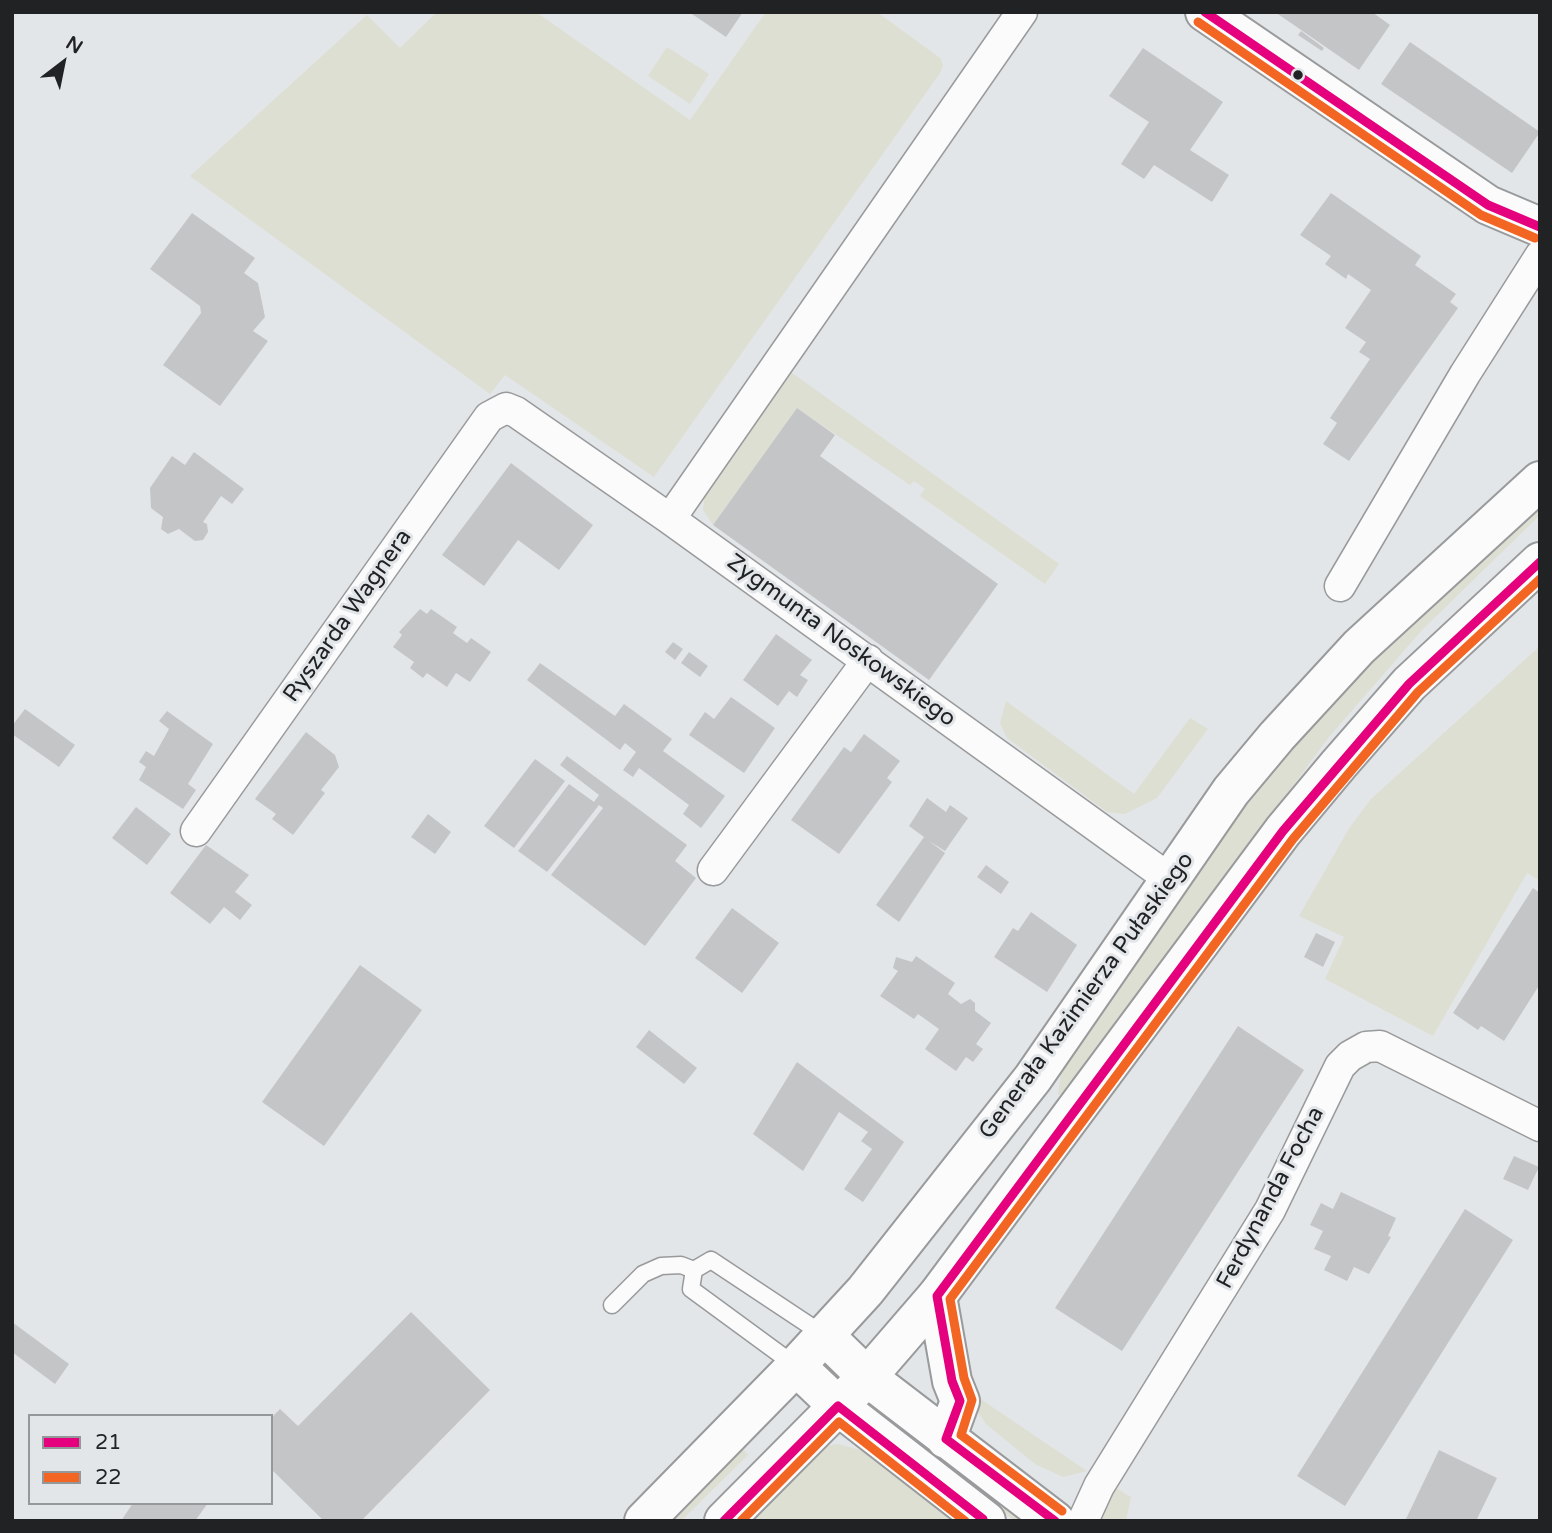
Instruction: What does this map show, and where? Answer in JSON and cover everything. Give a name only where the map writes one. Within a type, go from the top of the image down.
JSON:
[{"type":"main road","points":[[1205,12],[1488,205],[1540,227]]},
{"type":"main road","name":"Generała Kazimierza Pułaskiego","points":[[644,1521],[796,1366],[866,1290],[1033,1078],[1231,791],[1293,718],[1359,647],[1540,481]]},
{"type":"main road","points":[[724,1521],[867,1377],[937,1296],[1283,831],[1409,684],[1540,562]]},
{"type":"main road","points":[[937,1296],[952,1381],[960,1401],[946,1439]]},
{"type":"main road","points":[[824,1335],[867,1377],[1055,1521]]},
{"type":"main road","points":[[796,1366],[838,1406],[986,1521]]},
{"type":"street","points":[[670,519],[1022,12]]},
{"type":"street","points":[[1340,586],[1465,374],[1540,256]]},
{"type":"street","name":"Zygmunta Noskowskiego","points":[[506,408],[516,412],[670,519],[1171,880]]},
{"type":"street","name":"Ryszarda Wagnera","points":[[196,831],[489,416],[506,408]]},
{"type":"street","points":[[713,870],[868,660]]},
{"type":"street","name":"Ferdynanda Focha","points":[[1083,1521],[1099,1486],[1270,1210],[1340,1066],[1350,1056],[1366,1046],[1380,1046],[1540,1126]]},
{"type":"lane","points":[[796,1366],[691,1289],[694,1270],[710,1260],[824,1335]]},
{"type":"lane","points":[[612,1306],[643,1275],[661,1266],[681,1265],[694,1270]]},
{"type":"shaded area","points":[[437,12],[536,12],[690,120],[766,12],[877,12],[940,58],[943,66],[940,73],[654,477],[505,375],[490,394],[190,176],[367,15],[400,48]]},
{"type":"shaded area","points":[[667,47],[709,74],[690,104],[648,76]]},
{"type":"shaded area","points":[[788,370],[1059,564],[1045,584],[920,496],[925,489],[914,481],[910,485],[797,408],[713,525],[703,510],[705,492]]},
{"type":"shaded area","points":[[1540,500],[1540,515],[1422,630],[1329,737],[1064,1096],[1058,1094],[1061,1073],[1068,1061],[1230,824],[1281,760],[1374,660]]},
{"type":"shaded area","points":[[1540,646],[1540,881],[1527,873],[1433,1036],[1325,979],[1344,937],[1299,916],[1350,827],[1371,799]]},
{"type":"shaded area","points":[[1006,701],[1134,794],[1190,718],[1208,729],[1157,798],[1125,814],[1107,812],[1007,738],[1000,723]]},
{"type":"shaded area","points":[[972,1392],[978,1392],[982,1400],[1087,1471],[1063,1477],[1035,1464],[986,1424],[972,1403]]},
{"type":"shaded area","points":[[916,1436],[1028,1521],[1015,1521],[911,1443]]},
{"type":"shaded area","points":[[838,1444],[871,1453],[962,1521],[748,1521],[817,1452]]},
{"type":"shaded area","points":[[741,1446],[748,1455],[681,1521],[667,1521]]},
{"type":"shaded area","points":[[1114,1487],[1131,1497],[1126,1521],[1101,1521]]},
{"type":"building","points":[[689,12],[743,12],[726,37]]},
{"type":"building","points":[[1275,12],[1372,12],[1390,25],[1359,70]]},
{"type":"building","points":[[1301,31],[1324,48],[1322,51],[1298,35]]},
{"type":"building","points":[[1410,42],[1540,132],[1512,173],[1381,84]]},
{"type":"building","points":[[1143,48],[1223,102],[1190,150],[1229,175],[1212,202],[1154,165],[1144,179],[1121,164],[1149,122],[1109,96]]},
{"type":"building","points":[[1331,193],[1421,256],[1415,265],[1456,294],[1450,302],[1458,308],[1349,461],[1323,444],[1337,423],[1330,418],[1370,359],[1359,352],[1366,342],[1345,328],[1371,290],[1348,274],[1346,279],[1325,264],[1331,256],[1300,235]]},
{"type":"building","points":[[192,213],[255,258],[244,273],[258,283],[265,317],[253,331],[268,341],[220,406],[163,365],[201,313],[200,306],[150,269]]},
{"type":"building","points":[[797,408],[835,435],[820,456],[998,584],[929,680],[713,525]]},
{"type":"building","points":[[194,452],[244,489],[232,504],[221,496],[203,522],[207,524],[208,532],[203,540],[195,541],[179,529],[168,534],[161,529],[163,517],[151,508],[150,488],[172,456],[185,465]]},
{"type":"building","points":[[511,463],[593,525],[559,570],[518,540],[484,586],[442,555]]},
{"type":"building","points":[[420,609],[427,614],[431,609],[457,627],[453,633],[467,643],[471,638],[491,652],[470,682],[456,673],[447,687],[427,673],[423,678],[410,668],[414,662],[393,647],[402,635],[399,632]]},
{"type":"building","points":[[776,634],[812,660],[800,675],[808,680],[797,697],[789,691],[778,706],[743,680]]},
{"type":"building","points":[[673,642],[683,649],[675,660],[665,652]]},
{"type":"building","points":[[689,652],[708,666],[700,677],[681,663]]},
{"type":"building","points":[[540,663],[615,716],[624,704],[672,739],[663,751],[725,796],[701,828],[683,814],[689,805],[639,768],[633,777],[623,770],[636,752],[625,743],[620,750],[527,680]]},
{"type":"building","points":[[731,697],[775,728],[744,773],[689,735],[705,712],[714,719]]},
{"type":"building","points":[[25,709],[75,745],[59,767],[12,734],[12,726]]},
{"type":"building","points":[[167,711],[213,744],[188,784],[196,790],[183,809],[139,780],[146,767],[139,762],[146,751],[154,756],[169,729],[159,721]]},
{"type":"building","points":[[306,732],[335,755],[339,767],[321,790],[325,793],[293,835],[272,819],[276,814],[255,799]]},
{"type":"building","points":[[864,734],[900,761],[887,778],[892,782],[839,854],[791,820],[844,747],[851,752]]},
{"type":"building","points":[[567,756],[687,845],[675,861],[696,878],[645,946],[551,875],[603,808],[599,805],[547,872],[518,851],[569,784],[594,802],[599,795],[560,765]]},
{"type":"building","points":[[535,759],[565,781],[514,848],[484,826]]},
{"type":"building","points":[[927,798],[946,812],[950,805],[968,818],[945,851],[929,841],[945,853],[899,922],[876,905],[924,837],[909,826]]},
{"type":"building","points":[[136,807],[171,834],[147,865],[112,838]]},
{"type":"building","points":[[428,814],[451,832],[435,854],[411,837]]},
{"type":"building","points":[[206,845],[249,875],[235,892],[252,905],[240,920],[224,907],[210,924],[170,893]]},
{"type":"building","points":[[986,865],[1009,882],[1001,894],[977,877]]},
{"type":"building","points":[[1533,888],[1540,893],[1540,984],[1504,1041],[1481,1026],[1478,1030],[1453,1013]]},
{"type":"building","points":[[732,908],[779,943],[742,993],[695,958]]},
{"type":"building","points":[[1031,912],[1077,945],[1047,992],[994,957],[1013,928],[1018,931]]},
{"type":"building","points":[[1316,933],[1335,942],[1323,967],[1304,957]]},
{"type":"building","points":[[916,956],[955,983],[948,994],[961,1004],[970,999],[975,1003],[975,1011],[991,1023],[976,1044],[983,1049],[973,1062],[966,1057],[956,1071],[925,1049],[939,1029],[918,1014],[914,1019],[880,996],[898,971],[893,968],[896,957],[912,962]]},
{"type":"building","points":[[360,965],[422,1010],[324,1146],[262,1102]]},
{"type":"building","points":[[1238,1026],[1304,1070],[1122,1351],[1055,1308]]},
{"type":"building","points":[[649,1030],[697,1068],[684,1084],[636,1047]]},
{"type":"building","points":[[797,1062],[904,1142],[863,1202],[844,1189],[872,1149],[861,1141],[868,1132],[839,1112],[803,1171],[753,1134]]},
{"type":"building","points":[[1514,1156],[1539,1167],[1528,1190],[1503,1179]]},
{"type":"building","points":[[1341,1192],[1396,1218],[1388,1236],[1391,1237],[1369,1274],[1354,1267],[1347,1281],[1324,1270],[1331,1256],[1314,1249],[1323,1231],[1310,1225],[1321,1203],[1333,1209]]},
{"type":"building","points":[[1465,1209],[1513,1240],[1345,1506],[1297,1476]]},
{"type":"building","points":[[411,1312],[490,1390],[361,1521],[324,1521],[273,1471],[273,1416],[280,1409],[298,1426]]},
{"type":"building","points":[[12,1322],[69,1364],[55,1384],[12,1352]]},
{"type":"building","points":[[1439,1450],[1497,1478],[1476,1521],[1405,1521]]},
{"type":"building","points":[[132,1505],[207,1505],[195,1521],[121,1521]]},
{"type":"transit line","name":"21","points":[[1205,12],[1488,205],[1540,227]]},
{"type":"transit line","name":"22","points":[[1198,22],[1481,215],[1535,238]]},
{"type":"transit line","name":"21","points":[[1055,1521],[946,1439],[960,1401],[952,1381],[937,1296],[1283,831],[1409,684],[1540,562]]},
{"type":"transit line","name":"22","points":[[1062,1511],[961,1435],[972,1400],[964,1378],[950,1299],[1293,839],[1418,692],[1540,579]]},
{"type":"transit line","name":"21","points":[[724,1521],[838,1406],[983,1519]]},
{"type":"transit line","name":"22","points":[[741,1521],[839,1422],[965,1521]]}]
